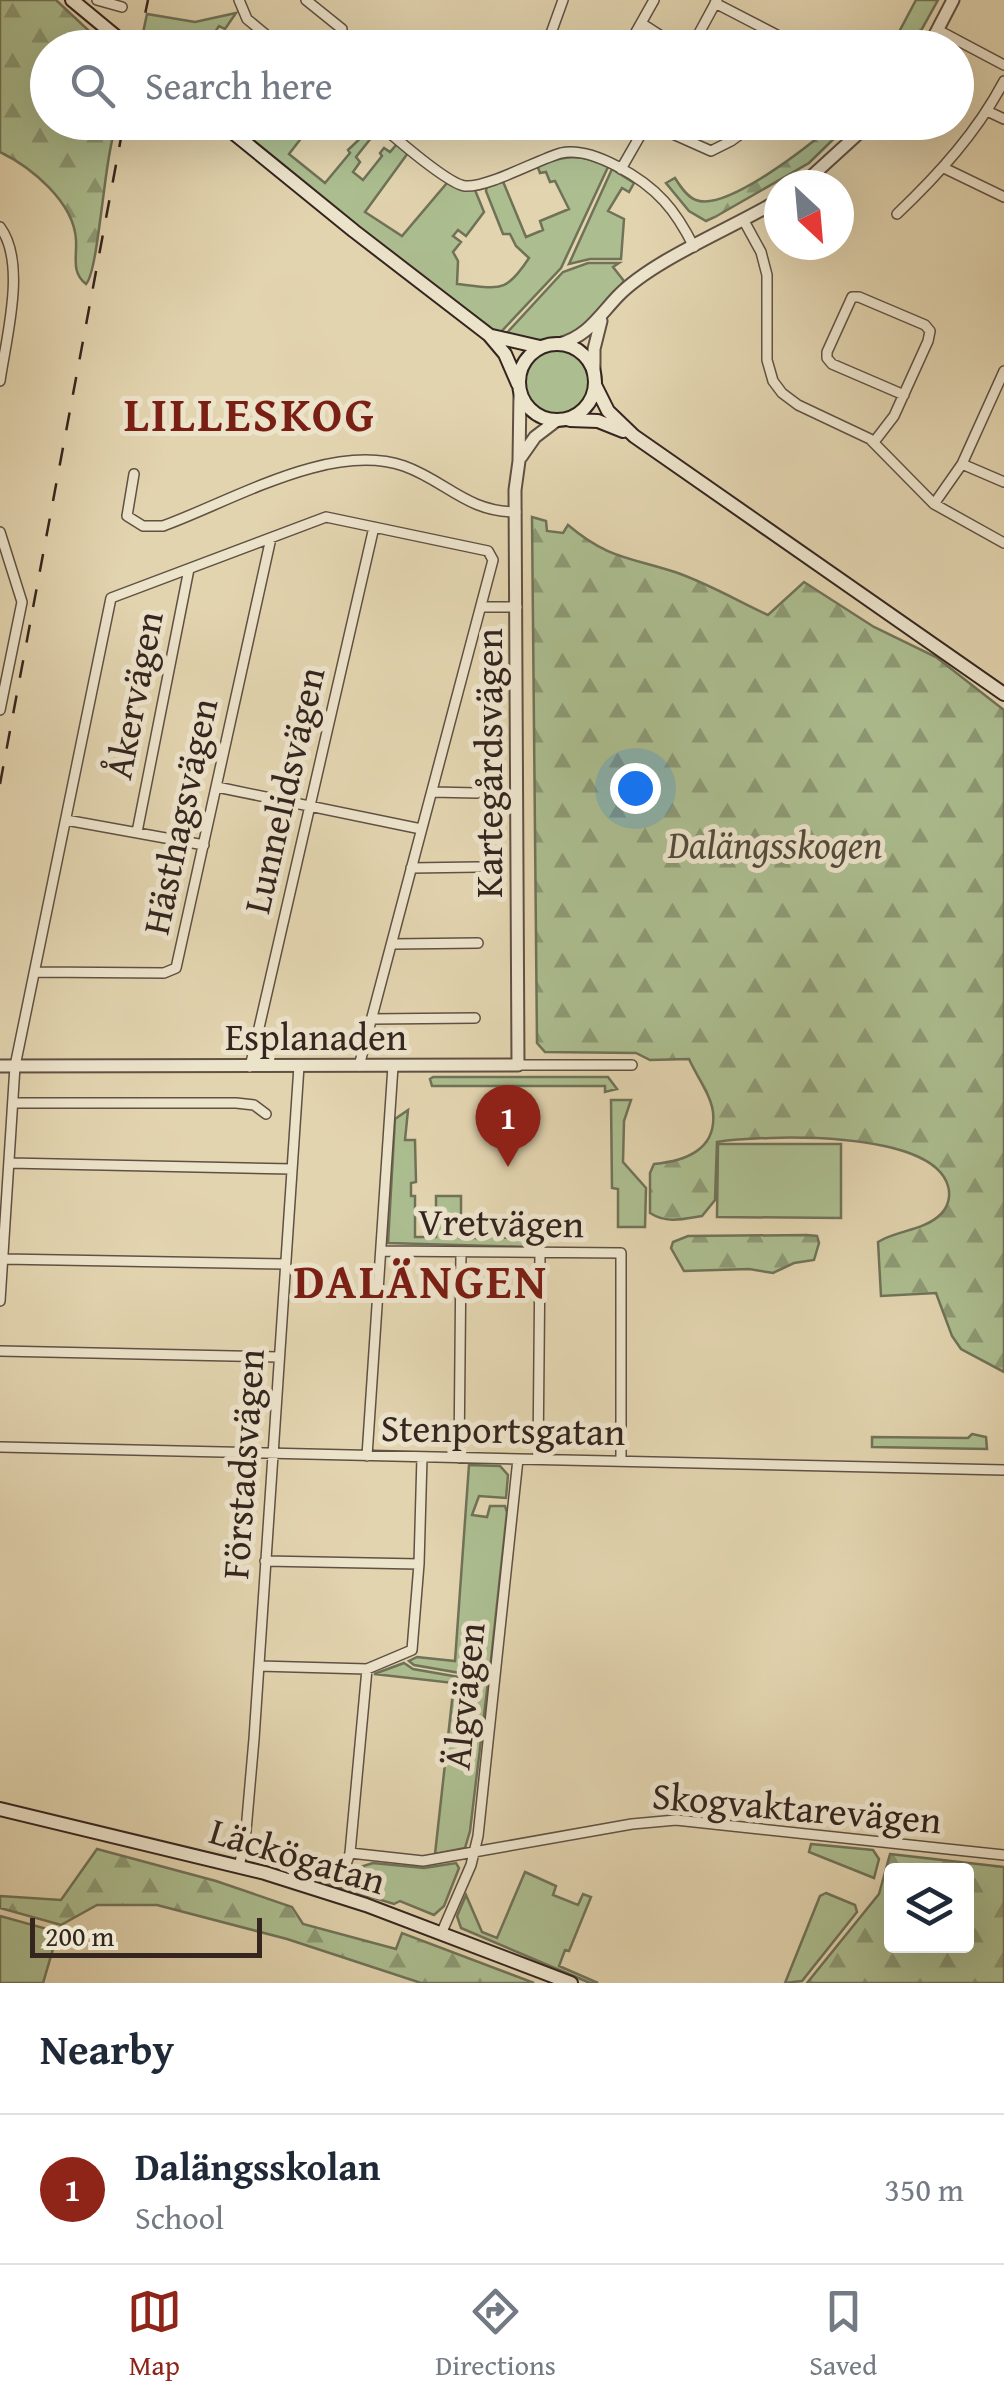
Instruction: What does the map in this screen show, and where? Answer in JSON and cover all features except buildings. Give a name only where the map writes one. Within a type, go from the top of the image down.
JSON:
[{"type":"main road","points":[[72,0],[108,30]]},
{"type":"main road","points":[[242,140],[354,232],[490,335],[506,354],[530,410],[559,421],[598,422],[634,436]]},
{"type":"main road","points":[[490,335],[540,348],[558,344],[582,354],[608,411],[634,436],[1004,694]]},
{"type":"main road","points":[[519,389],[522,365],[540,348]]},
{"type":"main road","points":[[559,421],[583,410],[590,402],[595,380]]},
{"type":"main road","name":"Läckögatan","points":[[0,1808],[313,1888],[571,1983]]},
{"type":"street","points":[[97,0],[122,7]]},
{"type":"street","points":[[238,0],[247,19],[260,30]]},
{"type":"street","points":[[306,0],[342,28]]},
{"type":"street","points":[[552,30],[563,0]]},
{"type":"street","points":[[638,30],[654,0]]},
{"type":"street","points":[[938,30],[953,0]]},
{"type":"street","points":[[700,30],[716,2],[768,30]]},
{"type":"street","points":[[641,24],[651,30]]},
{"type":"street","points":[[974,49],[1004,65]]},
{"type":"street","points":[[974,127],[1004,81]]},
{"type":"street","points":[[986,111],[1004,118]]},
{"type":"street","points":[[400,140],[463,186],[479,184],[552,155],[575,150],[592,154],[664,202],[694,247]]},
{"type":"street","points":[[621,170],[638,140]]},
{"type":"street","points":[[687,140],[712,151],[733,140]]},
{"type":"street","points":[[819,170],[852,140]]},
{"type":"street","points":[[898,214],[944,168],[965,140]]},
{"type":"street","points":[[944,168],[1004,197]]},
{"type":"street","points":[[558,344],[582,334],[637,280],[764,209]]},
{"type":"street","points":[[744,221],[761,252],[767,275],[767,360],[773,381],[782,393],[798,405],[874,442],[934,504],[1004,542]]},
{"type":"street","points":[[0,227],[12,248],[14,265],[0,381]]},
{"type":"street","points":[[874,442],[904,395],[928,341],[928,327],[852,297],[827,358],[845,370],[904,395]]},
{"type":"street","points":[[595,380],[596,338],[604,312]]},
{"type":"street","points":[[934,504],[962,464],[1004,371]]},
{"type":"street","name":"Kartegårdsvägen","points":[[518,1065],[519,389]]},
{"type":"street","points":[[519,460],[535,437],[559,421]]},
{"type":"street","points":[[134,474],[127,516],[143,526],[164,526],[310,470],[356,460],[393,463],[473,505],[516,512]]},
{"type":"street","points":[[962,464],[1004,482]]},
{"type":"street","points":[[0,1301],[16,1066],[112,597],[330,516],[488,551],[494,560],[359,1066]]},
{"type":"street","name":"Lunnelidsvägen","points":[[250,1066],[374,527]]},
{"type":"street","points":[[0,532],[22,602],[0,710]]},
{"type":"street","name":"Hästhagsvägen","points":[[36,972],[175,970],[271,538]]},
{"type":"street","name":"Åkervägen","points":[[136,832],[189,569]]},
{"type":"street","points":[[0,575],[13,570]]},
{"type":"street","points":[[481,607],[518,607]]},
{"type":"street","points":[[217,788],[421,829]]},
{"type":"street","points":[[432,792],[477,793]]},
{"type":"street","points":[[66,820],[204,845]]},
{"type":"street","points":[[411,868],[478,867]]},
{"type":"street","points":[[393,944],[478,942]]},
{"type":"street","points":[[372,1019],[475,1018]]},
{"type":"street","name":"Esplanaden","points":[[0,1066],[632,1065]]},
{"type":"street","name":"Förstadsvägen","points":[[239,1866],[245,1842],[259,1666],[299,1066]]},
{"type":"street","points":[[367,1456],[393,1066]]},
{"type":"street","points":[[14,1102],[236,1103],[254,1105],[266,1114]]},
{"type":"street","points":[[9,1163],[292,1169]]},
{"type":"street","name":"Vretvägen","points":[[380,1251],[621,1254],[620,1461]]},
{"type":"street","points":[[460,1458],[461,1252]]},
{"type":"street","points":[[538,1459],[540,1253]]},
{"type":"street","points":[[3,1259],[285,1264]]},
{"type":"street","points":[[0,1351],[279,1357]]},
{"type":"street","name":"Stenportsgatan","points":[[0,1447],[1004,1470]]},
{"type":"street","points":[[259,1666],[368,1669],[412,1650],[422,1457]]},
{"type":"street","name":"Älgvägen","points":[[441,1934],[474,1852],[518,1459]]},
{"type":"street","points":[[266,1561],[419,1564]]},
{"type":"street","points":[[350,1854],[368,1669]]},
{"type":"street","name":"Skogvaktarevägen","points":[[350,1854],[423,1861],[632,1824],[676,1820],[1004,1855]]},
{"type":"street","name":"Läckögatan","points":[[290,1869],[337,1872],[344,1870],[350,1854]]},
{"type":"green space","points":[[0,0],[56,0],[88,30],[30,30],[30,140],[112,140],[91,275],[86,284],[77,270],[76,240],[68,212],[37,176],[0,152]]},
{"type":"green space","points":[[916,0],[938,0],[921,30],[900,30]]},
{"type":"green space","points":[[236,13],[225,29],[219,26],[216,30],[144,30],[147,14],[195,22]]},
{"type":"green space","points":[[250,140],[300,140],[289,154],[325,183],[359,140],[369,140],[356,157],[360,162],[353,172],[363,180],[384,148],[390,152],[397,144],[408,153],[365,212],[402,236],[447,183],[475,190],[484,212],[466,236],[458,230],[453,236],[461,242],[453,252],[458,261],[457,284],[483,287],[507,284],[529,258],[510,234],[503,234],[487,185],[502,179],[526,237],[543,230],[540,221],[569,209],[555,181],[550,182],[537,165],[573,157],[608,167],[561,268],[499,334],[359,229]]},
{"type":"green space","points":[[815,140],[833,140],[797,170],[774,170]]},
{"type":"green space","points":[[612,169],[634,183],[629,192],[622,188],[608,211],[624,219],[621,259],[569,264]]},
{"type":"green space","points":[[764,176],[764,189],[706,221],[689,211],[666,183],[675,178],[696,200],[710,201]]},
{"type":"green space","points":[[588,263],[619,263],[613,267],[624,281],[588,323],[574,332],[543,340],[504,336],[563,272]]},
{"type":"green space","points":[[557,348],[581,359],[592,383],[581,407],[557,418],[533,407],[522,383],[533,359]]},
{"type":"green space","name":"Dalängsskogen","points":[[532,517],[546,521],[547,531],[563,533],[568,525],[607,550],[687,576],[768,615],[804,582],[874,627],[936,657],[1004,710],[1004,1372],[961,1349],[936,1293],[881,1296],[878,1242],[927,1224],[947,1205],[948,1186],[935,1167],[912,1154],[844,1140],[770,1138],[717,1142],[715,1200],[702,1216],[663,1219],[650,1213],[650,1173],[654,1164],[697,1151],[710,1136],[713,1125],[709,1099],[689,1059],[650,1060],[636,1053],[545,1052],[537,1043]]},
{"type":"green space","points":[[433,1077],[608,1077],[617,1089],[605,1092],[605,1086],[432,1086]]},
{"type":"green space","points":[[611,1100],[631,1100],[624,1121],[623,1162],[646,1188],[645,1227],[618,1227],[618,1189],[612,1188]]},
{"type":"green space","points":[[408,1110],[405,1140],[415,1140],[416,1182],[411,1183],[411,1196],[415,1196],[415,1237],[436,1237],[436,1196],[461,1196],[461,1238],[483,1238],[483,1230],[494,1230],[495,1238],[522,1237],[523,1223],[531,1223],[531,1247],[388,1243],[395,1119]]},
{"type":"green space","points":[[718,1144],[841,1144],[841,1218],[717,1217]]},
{"type":"green space","points":[[688,1236],[817,1236],[819,1243],[814,1260],[794,1263],[773,1273],[749,1269],[684,1271],[671,1248],[673,1242]]},
{"type":"green space","points":[[972,1434],[986,1437],[987,1449],[872,1447],[872,1437],[968,1438]]},
{"type":"green space","points":[[469,1465],[500,1466],[508,1475],[506,1498],[479,1496],[472,1515],[487,1517],[490,1506],[505,1506],[507,1512],[489,1678],[409,1661],[417,1657],[455,1661]]},
{"type":"green space","points":[[404,1663],[413,1669],[488,1682],[465,1848],[435,1854],[454,1683],[374,1674]]},
{"type":"green space","points":[[811,1844],[873,1850],[879,1859],[874,1878],[809,1852]]},
{"type":"green space","points":[[97,1849],[216,1881],[292,1907],[303,1924],[396,1949],[402,1933],[534,1983],[421,1983],[287,1939],[157,1905],[97,1905],[61,1925],[0,1908],[0,1896],[61,1900]]},
{"type":"green space","points":[[890,1854],[969,1863],[888,1863]]},
{"type":"green space","points":[[373,1863],[424,1868],[456,1863],[459,1868],[444,1906],[434,1915],[400,1901],[394,1904],[317,1881],[317,1876],[354,1874],[360,1867]]},
{"type":"green space","points":[[974,1864],[1004,1867],[1004,1983],[807,1983],[879,1894],[884,1876],[884,1953],[974,1953]]},
{"type":"green space","points":[[525,1872],[556,1886],[553,1895],[578,1905],[583,1894],[591,1897],[559,1966],[598,1983],[461,1928],[457,1916],[466,1895],[482,1932],[497,1938]]},
{"type":"green space","points":[[826,1893],[855,1905],[857,1912],[802,1981],[785,1983],[820,1896]]},
{"type":"green space","points":[[0,1916],[58,1932],[43,1983],[0,1983]]},
{"type":"railway","points":[[142,30],[148,0]]},
{"type":"railway","points":[[0,784],[121,140]]},
{"type":"place","name":"Dalängsskolan","points":[[508,1167]]},
{"type":"district","name":"LILLESKOG","points":[[250,413]]},
{"type":"district","name":"DALÄNGEN","points":[[421,1280]]}]
